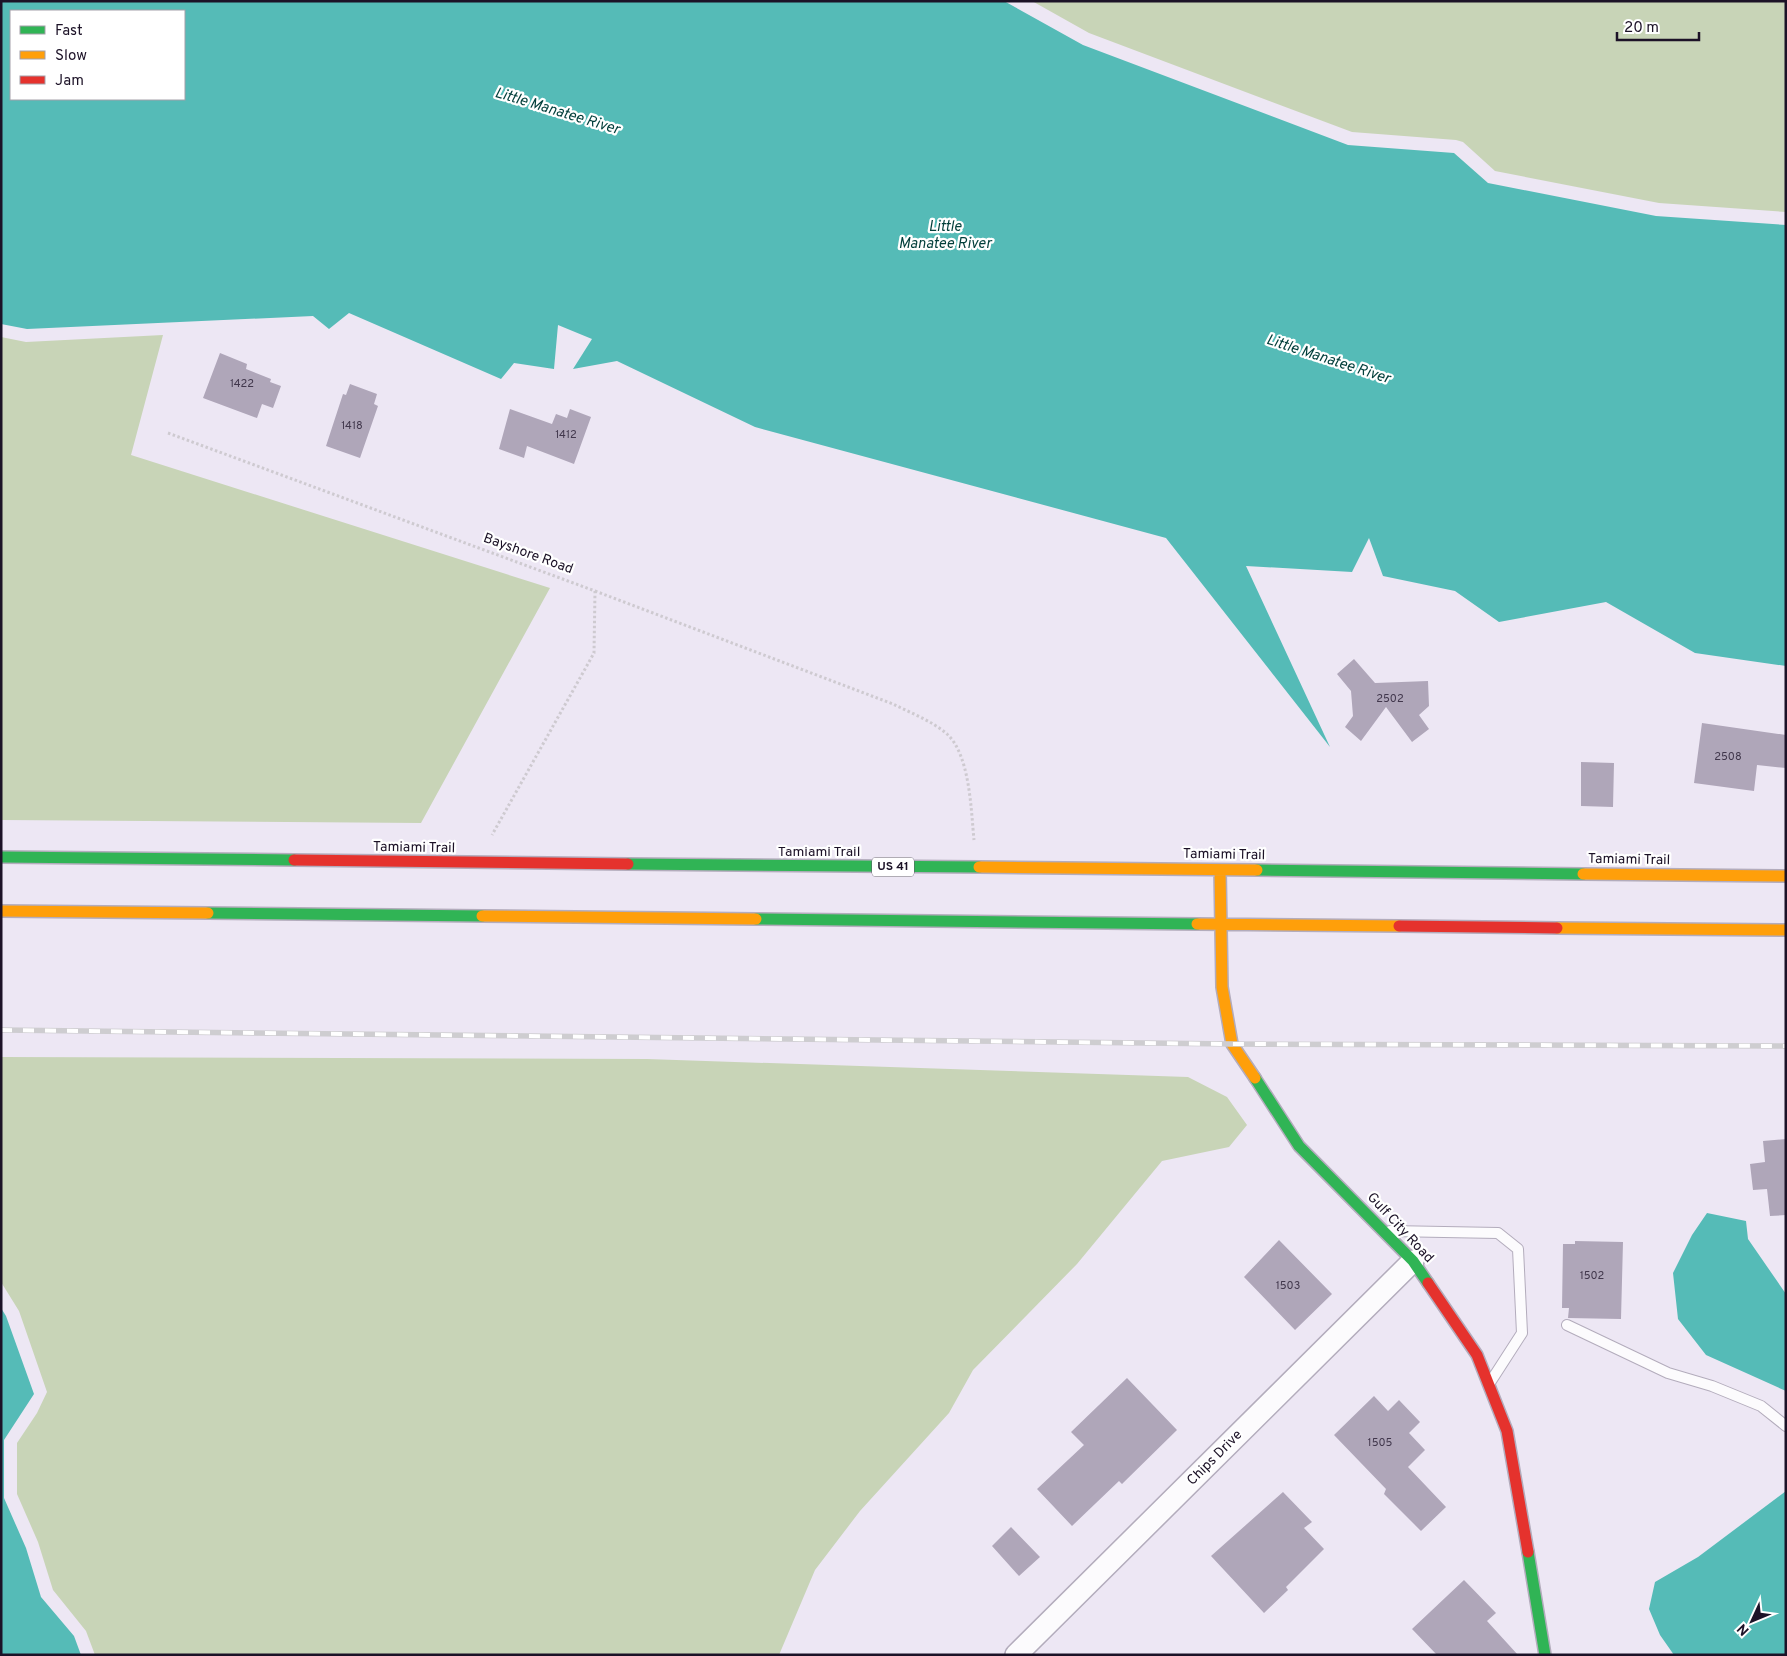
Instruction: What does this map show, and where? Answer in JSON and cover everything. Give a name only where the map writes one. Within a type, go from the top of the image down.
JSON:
[{"type":"main road","name":"Tamiami Trail","points":[[1,857],[476,864],[1786,876]]},
{"type":"main road","name":"Gulf City Road","points":[[1220,870],[1222,988],[1232,1044],[1299,1146],[1413,1261],[1477,1355],[1507,1431],[1545,1655]]},
{"type":"main road","points":[[1,911],[1786,930]]},
{"type":"street","name":"Chips Drive","points":[[1016,1655],[1413,1261]]},
{"type":"lane","points":[[1384,1231],[1498,1233],[1518,1250],[1522,1333],[1489,1384]]},
{"type":"lane","points":[[1567,1325],[1668,1373],[1712,1386],[1761,1406],[1786,1426]]},
{"type":"path","name":"Bayshore Road","points":[[168,433],[894,704],[936,725],[949,736],[961,757],[970,792],[976,868]]},
{"type":"path","points":[[476,864],[594,653],[595,591]]},
{"type":"shaded area","points":[[1032,1],[1786,1],[1786,212],[1659,203],[1495,171],[1463,142],[1456,140],[1352,132],[1089,33]]},
{"type":"shaded area","points":[[163,335],[131,455],[550,588],[421,823],[1,820],[1,337],[26,342]]},
{"type":"shaded area","points":[[1,1057],[647,1059],[1188,1077],[1227,1097],[1247,1125],[1229,1147],[1162,1161],[1077,1264],[973,1370],[949,1413],[860,1511],[815,1570],[779,1655],[95,1655],[86,1631],[53,1590],[38,1542],[17,1494],[17,1443],[37,1413],[47,1392],[19,1311],[1,1282]]},
{"type":"water","name":"Little Manatee River","points":[[1,1],[1004,1],[1083,45],[1348,145],[1454,153],[1488,183],[1656,216],[1786,225],[1786,666],[1695,653],[1606,602],[1499,622],[1455,591],[1383,576],[1369,538],[1352,572],[1246,566],[1330,747],[1166,538],[755,427],[617,361],[573,369],[592,339],[558,325],[554,369],[514,363],[501,379],[349,313],[329,329],[313,316],[27,329],[1,324]]},
{"type":"water","points":[[1707,1213],[1746,1221],[1748,1239],[1786,1294],[1786,1391],[1706,1355],[1678,1319],[1673,1273],[1692,1235]]},
{"type":"water","points":[[1,1308],[6,1316],[34,1394],[4,1440],[4,1498],[26,1548],[41,1597],[74,1636],[81,1655],[1,1655]]},
{"type":"water","points":[[1786,1491],[1786,1655],[1674,1655],[1660,1635],[1649,1609],[1655,1582],[1698,1557]]},
{"type":"building","points":[[220,353],[247,364],[246,369],[271,379],[270,382],[281,386],[273,408],[262,404],[257,418],[203,398]]},
{"type":"building","points":[[350,384],[377,394],[374,404],[378,406],[360,458],[326,446],[343,394],[346,395]]},
{"type":"building","points":[[510,409],[552,424],[556,414],[567,418],[570,409],[591,417],[574,464],[527,446],[524,458],[499,449]]},
{"type":"building","points":[[1354,659],[1375,683],[1428,681],[1429,706],[1419,715],[1429,729],[1412,742],[1386,707],[1361,741],[1345,727],[1353,716],[1351,691],[1337,674]]},
{"type":"building","points":[[1702,723],[1786,735],[1786,768],[1757,765],[1754,791],[1694,783]]},
{"type":"building","points":[[1581,762],[1614,763],[1613,807],[1581,806]]},
{"type":"building","points":[[1786,1139],[1786,1215],[1770,1216],[1767,1189],[1753,1190],[1750,1164],[1765,1162],[1763,1141]]},
{"type":"building","points":[[1279,1240],[1332,1294],[1295,1330],[1244,1277]]},
{"type":"building","points":[[1575,1241],[1623,1242],[1621,1319],[1568,1318],[1569,1308],[1562,1308],[1563,1244],[1575,1244]]},
{"type":"building","points":[[1127,1378],[1177,1430],[1122,1484],[1119,1481],[1072,1526],[1037,1489],[1084,1445],[1071,1432]]},
{"type":"building","points":[[1374,1396],[1388,1411],[1399,1400],[1420,1422],[1409,1433],[1425,1450],[1408,1467],[1446,1507],[1421,1531],[1384,1494],[1386,1489],[1334,1435]]},
{"type":"building","points":[[1283,1492],[1312,1522],[1304,1528],[1324,1549],[1286,1587],[1288,1590],[1264,1613],[1211,1556]]},
{"type":"building","points":[[1011,1527],[1040,1557],[1019,1576],[992,1546]]},
{"type":"building","points":[[1464,1580],[1496,1613],[1487,1621],[1518,1655],[1437,1655],[1412,1629]]},
{"type":"railway","points":[[1,1030],[1232,1044],[1786,1046]]},
{"type":"traffic: fast","points":[[1,857],[294,860]]},
{"type":"traffic: fast","points":[[628,864],[979,867]]},
{"type":"traffic: fast","points":[[1257,870],[1583,874]]},
{"type":"traffic: fast","points":[[208,913],[482,916]]},
{"type":"traffic: fast","points":[[756,919],[1197,924]]},
{"type":"traffic: fast","points":[[1255,1078],[1299,1146],[1413,1261],[1428,1283]]},
{"type":"traffic: fast","points":[[1528,1552],[1545,1655]]},
{"type":"traffic: slow","points":[[979,867],[1257,870]]},
{"type":"traffic: slow","points":[[1220,870],[1222,987],[1232,1044],[1255,1078]]},
{"type":"traffic: slow","points":[[1583,874],[1786,876]]},
{"type":"traffic: slow","points":[[1,911],[208,913]]},
{"type":"traffic: slow","points":[[482,916],[756,919]]},
{"type":"traffic: slow","points":[[1197,924],[1399,926]]},
{"type":"traffic: slow","points":[[1557,928],[1786,930]]},
{"type":"traffic: jam","points":[[294,860],[628,864]]},
{"type":"traffic: jam","points":[[1399,926],[1557,928]]},
{"type":"traffic: jam","points":[[1428,1283],[1477,1355],[1507,1431],[1528,1552]]}]
